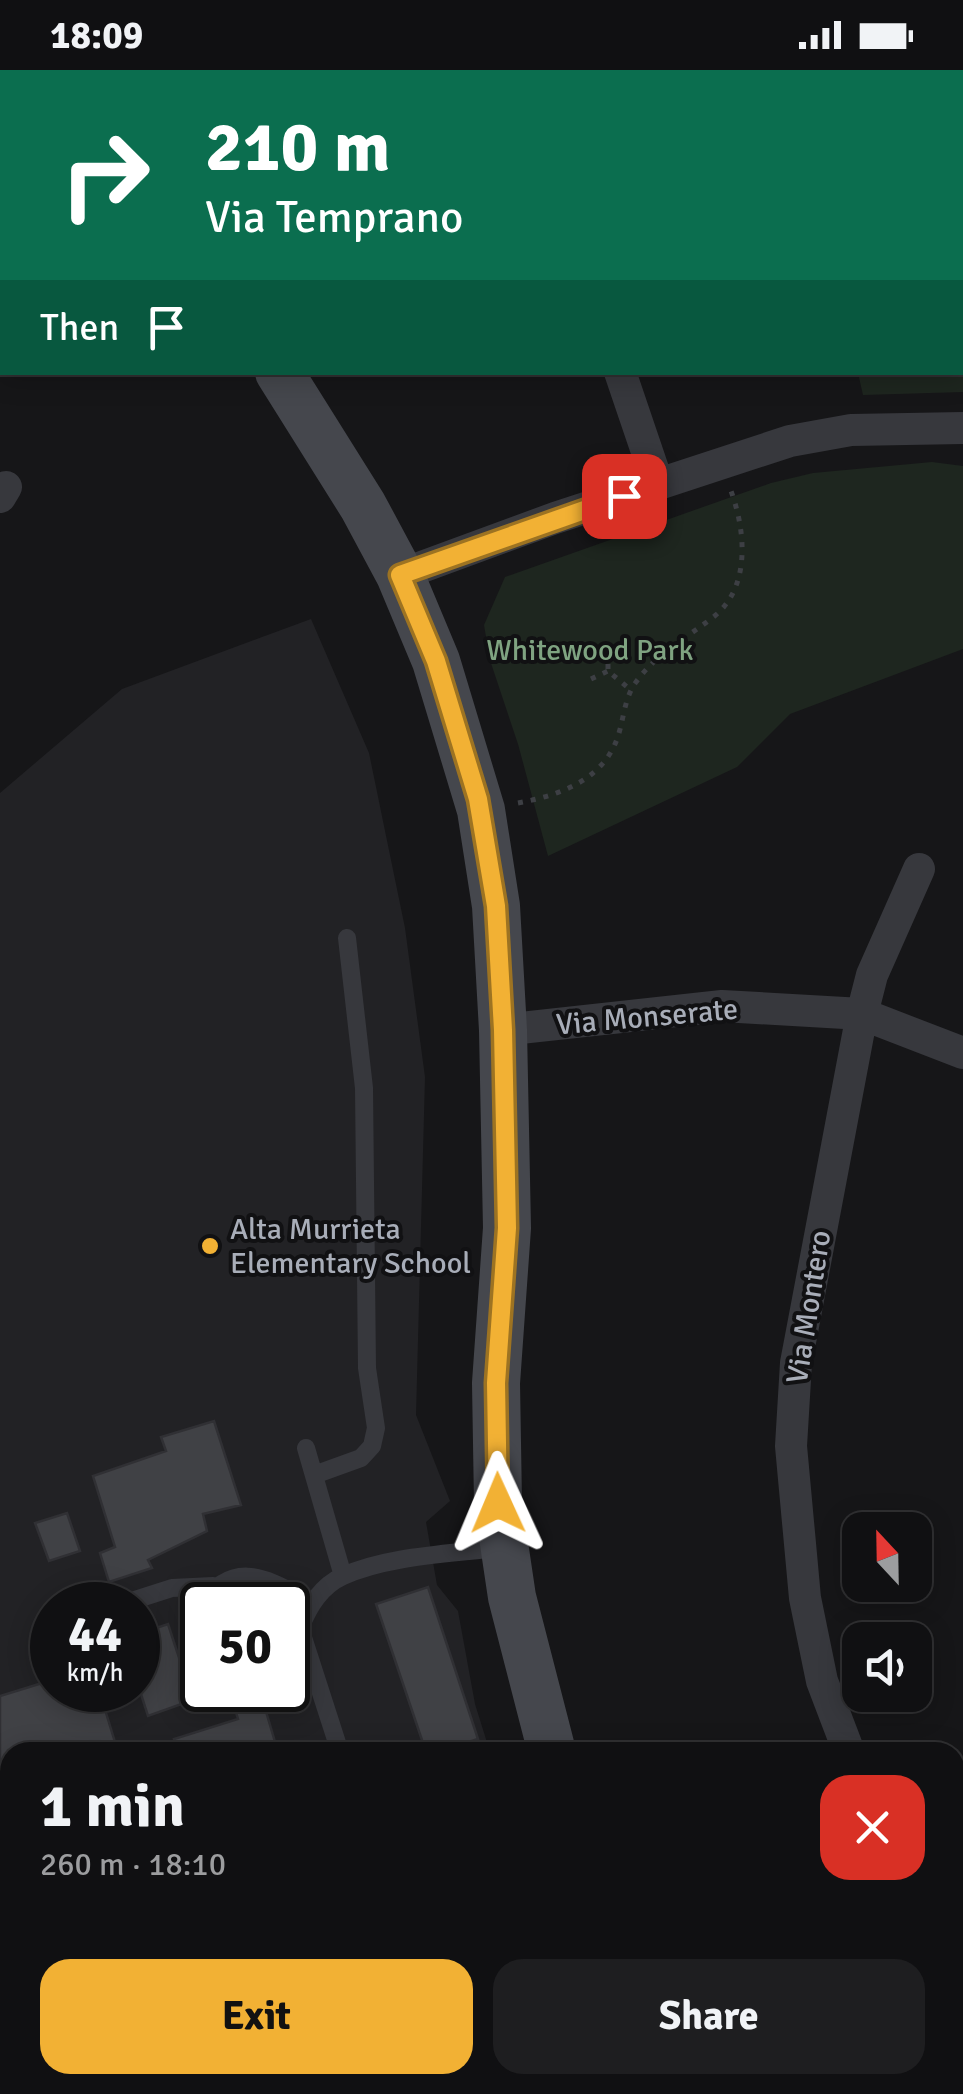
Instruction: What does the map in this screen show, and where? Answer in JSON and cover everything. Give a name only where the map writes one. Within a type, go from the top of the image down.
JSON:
[{"type":"main road","points":[[280,375],[363,506],[400,575],[436,661],[481,810],[496,906],[503,1030],[507,1228],[496,1383],[498,1503],[529,1671],[549,1742]]},
{"type":"street","points":[[621,375],[658,484]]},
{"type":"street","points":[[400,575],[790,441],[852,430],[963,428]]},
{"type":"street","name":"Via Montero","points":[[845,1742],[822,1681],[805,1598],[791,1446],[796,1364],[862,1014],[872,975],[918,869]]},
{"type":"street","name":"Via Monserate","points":[[503,1030],[722,1006],[862,1014],[963,1053]]},
{"type":"lane","points":[[314,1475],[361,1458],[372,1446],[376,1428],[367,1368],[364,1088],[347,938]]},
{"type":"lane","points":[[306,1448],[343,1576]]},
{"type":"lane","points":[[310,1602],[343,1576],[386,1562],[504,1546]]},
{"type":"lane","points":[[223,1582],[253,1576],[266,1582]]},
{"type":"lane","points":[[310,1659],[337,1742]]},
{"type":"path","points":[[481,810],[547,798],[578,785],[602,766],[618,738],[632,691],[666,649],[713,618],[734,595],[742,558],[741,519],[721,464]]},
{"type":"path","points":[[608,652],[608,671],[632,691]]},
{"type":"path","points":[[591,679],[608,671]]},
{"type":"shaded area","name":"Alta Murrieta Elementary School","points":[[311,619],[369,753],[405,928],[425,1077],[416,1415],[450,1501],[426,1522],[437,1585],[458,1611],[475,1704],[487,1742],[0,1742],[0,793],[122,689]]},
{"type":"green space","points":[[858,375],[963,375],[963,392],[863,395]]},
{"type":"green space","name":"Whitewood Park","points":[[932,462],[963,466],[963,649],[790,714],[737,767],[548,856],[518,744],[490,660],[484,625],[505,577],[771,483],[813,473]]},
{"type":"building","points":[[214,1421],[241,1505],[203,1514],[207,1531],[148,1560],[152,1568],[109,1582],[100,1553],[115,1547],[93,1476],[166,1451],[161,1437]]},
{"type":"building","points":[[67,1513],[80,1551],[49,1561],[35,1523]]},
{"type":"building","points":[[428,1587],[478,1739],[423,1742],[376,1604]]},
{"type":"building","points":[[168,1624],[180,1660],[180,1705],[160,1712],[160,1627]]},
{"type":"building","points":[[30,1687],[30,1712],[106,1712],[115,1742],[0,1742],[0,1696]]},
{"type":"building","points":[[236,1712],[266,1712],[275,1742],[175,1742],[174,1739],[238,1719]]},
{"type":"place","name":"Alta Murrieta Elementary School","points":[[210,1246]]},
{"type":"route","points":[[498,1503],[496,1383],[507,1228],[496,906],[478,799],[436,661],[400,575],[624,496]]}]
